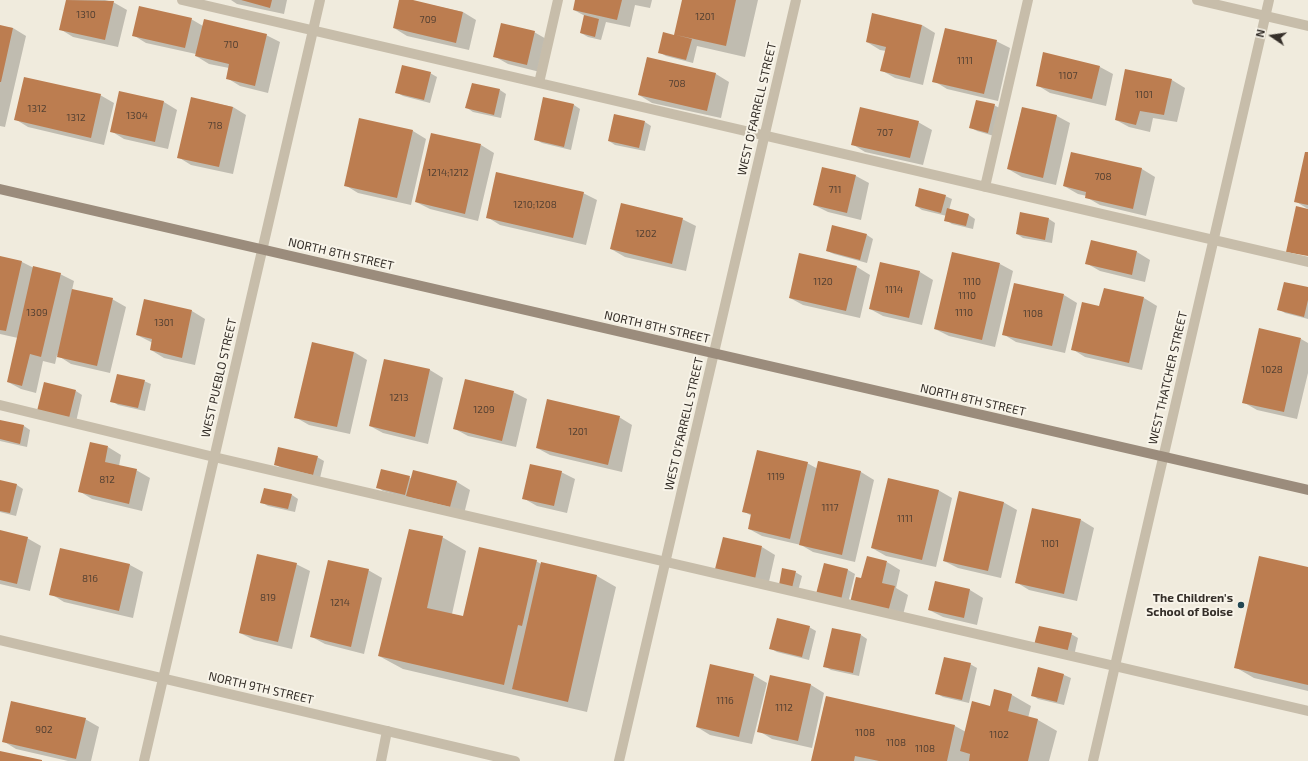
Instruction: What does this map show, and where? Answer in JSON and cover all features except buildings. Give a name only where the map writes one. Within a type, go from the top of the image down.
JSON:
[{"type":"street","points":[[182,0],[1308,262]]},
{"type":"street","name":"WEST PUEBLO STREET","points":[[144,761],[320,0]]},
{"type":"street","points":[[539,83],[558,0]]},
{"type":"street","name":"WEST O'FARRELL STREET","points":[[619,761],[796,0]]},
{"type":"street","points":[[985,187],[1028,0]]},
{"type":"street","points":[[1197,0],[1308,26]]},
{"type":"street","name":"WEST THATCHER STREET","points":[[1093,761],[1269,0]]},
{"type":"street","name":"NORTH 8TH STREET","points":[[0,189],[1308,490]]},
{"type":"street","points":[[0,405],[1308,711]]},
{"type":"street","name":"NORTH 9TH STREET","points":[[0,640],[515,761]]},
{"type":"street","points":[[381,761],[388,731]]},
{"type":"place","name":"The Children's School of Boise","points":[[1241,605]]}]
